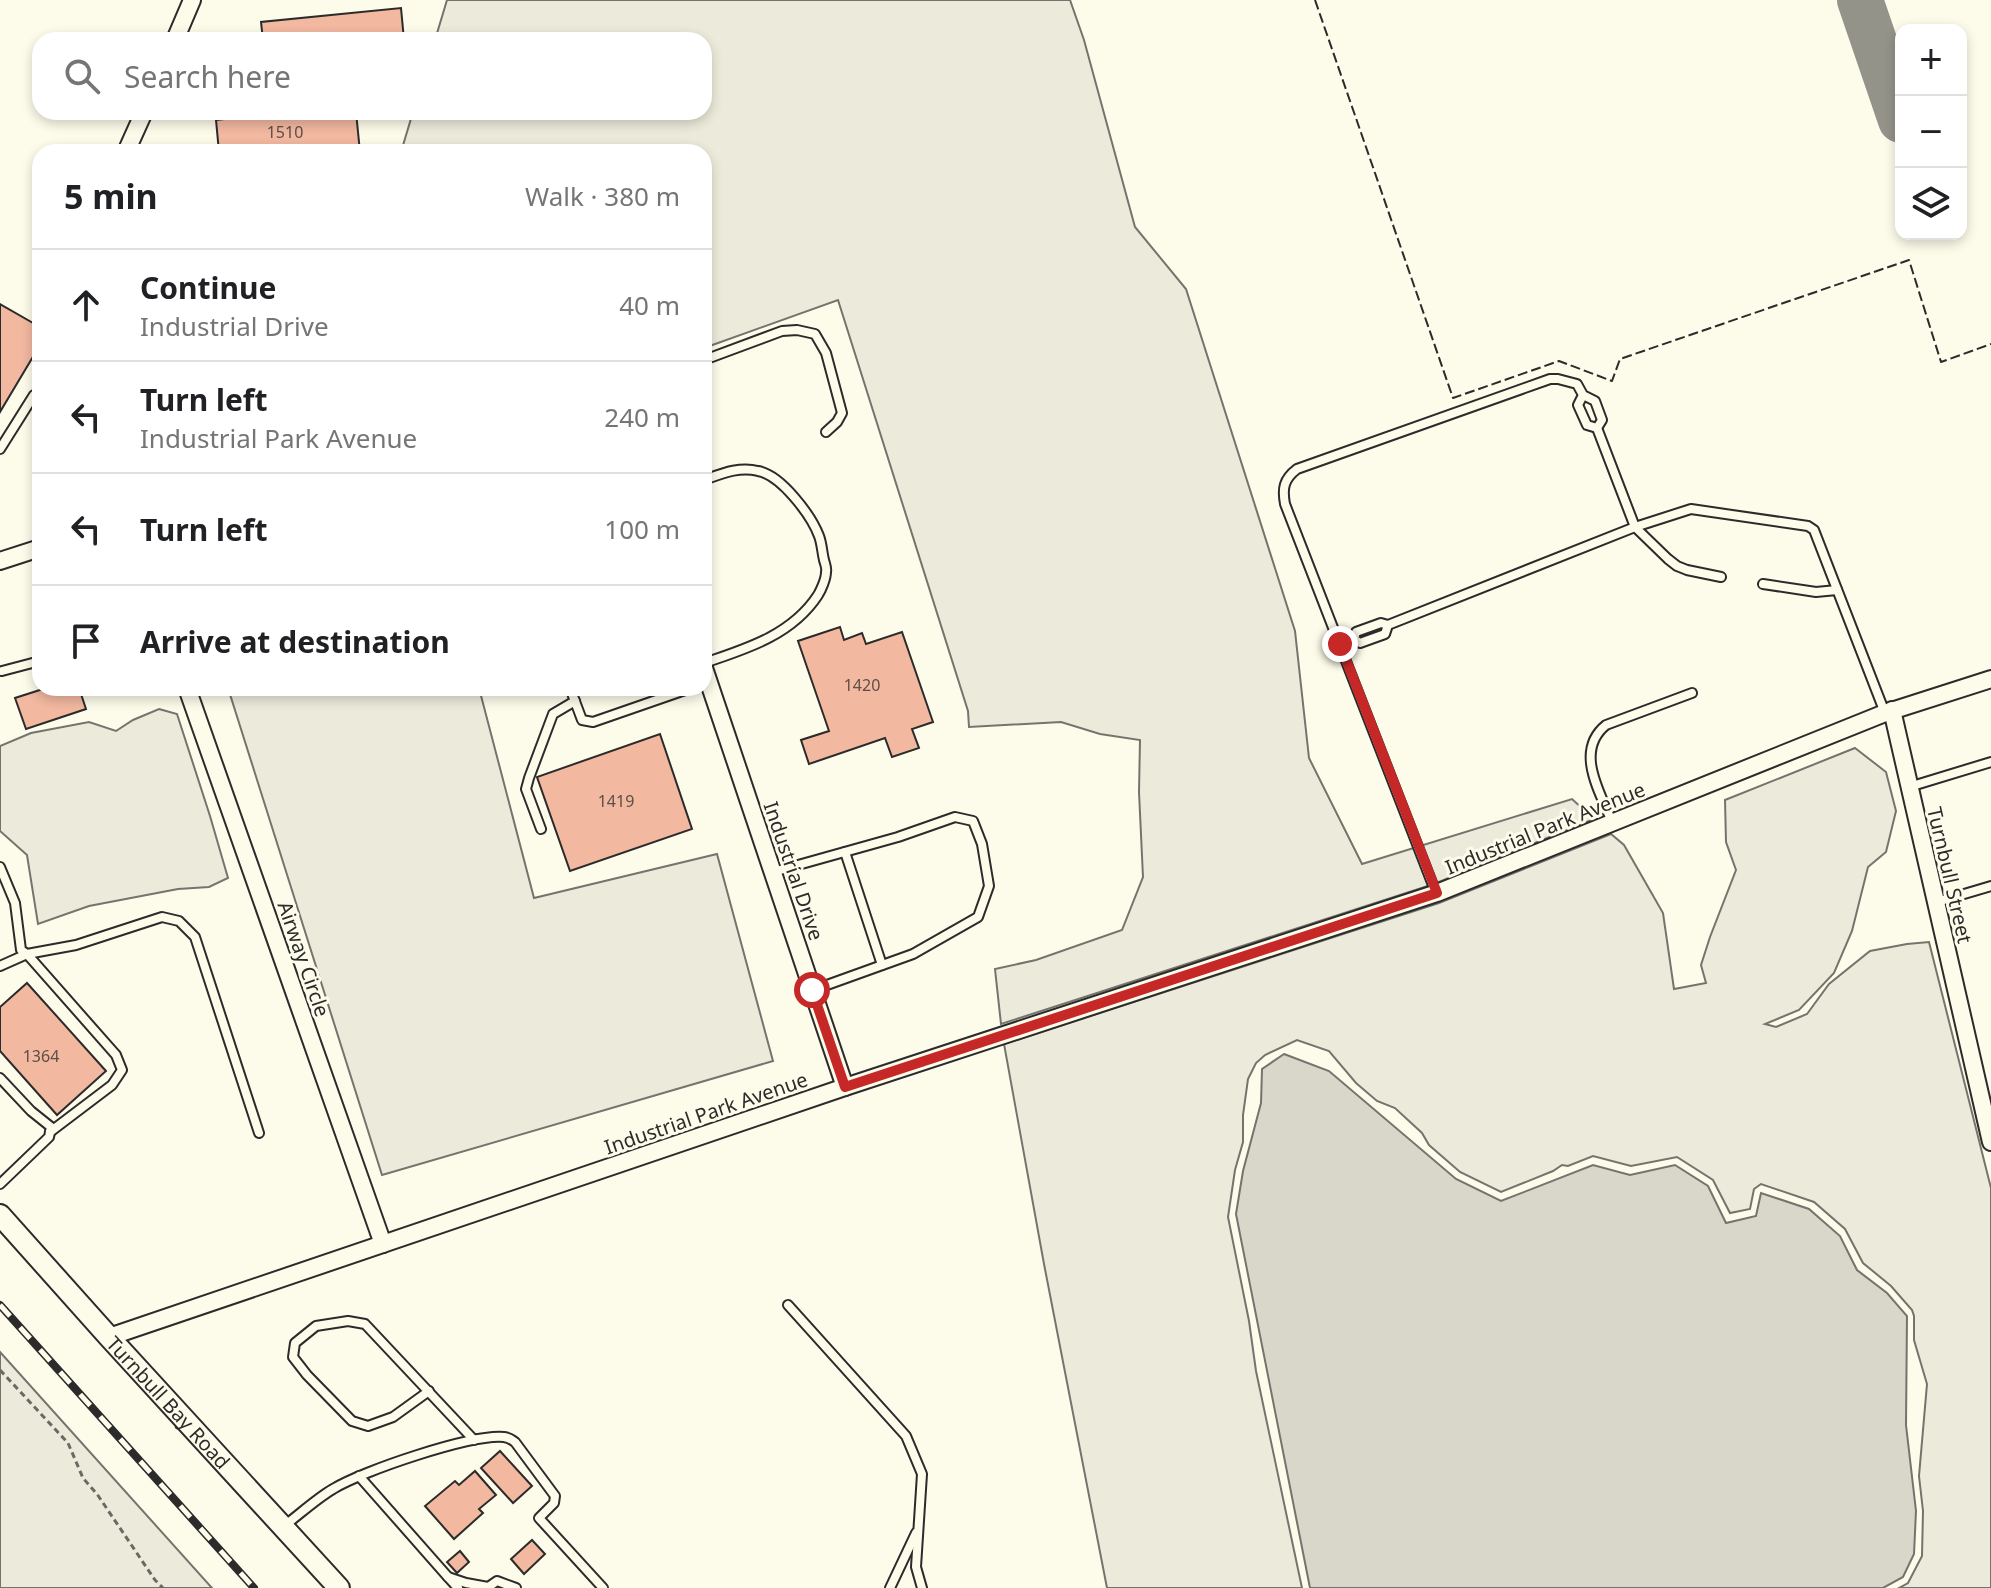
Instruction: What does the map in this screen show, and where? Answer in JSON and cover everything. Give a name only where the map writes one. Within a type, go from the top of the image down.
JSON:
[{"type":"street","points":[[178,32],[192,0]]},
{"type":"street","points":[[130,144],[140,120]]},
{"type":"street","points":[[0,561],[32,551]]},
{"type":"street","name":"Industrial Park Avenue","points":[[109,1337],[845,1087],[1437,893],[1888,712],[1991,679]]},
{"type":"street","name":"Industrial Drive","points":[[712,694],[845,1087]]},
{"type":"street","name":"Airway Circle","points":[[190,696],[383,1244]]},
{"type":"street","name":"Turnbull Street","points":[[1888,712],[1909,787],[1991,1142]]},
{"type":"street","name":"Turnbull Bay Road","points":[[0,1215],[339,1588]]},
{"type":"lane","points":[[712,357],[782,331],[815,334],[826,353],[842,413],[826,432]]},
{"type":"lane","points":[[1437,893],[1285,504],[1283,485],[1297,469],[1550,379],[1577,384],[1583,395],[1595,401],[1602,420],[1597,428]]},
{"type":"lane","points":[[1583,395],[1578,405],[1587,425],[1597,428]]},
{"type":"lane","points":[[0,449],[32,398]]},
{"type":"lane","points":[[1597,428],[1635,527],[1677,566],[1721,577]]},
{"type":"lane","points":[[712,477],[747,469],[761,471],[781,484],[810,518],[819,537],[827,573],[819,594],[780,633],[747,648],[712,670]]},
{"type":"lane","points":[[1340,644],[1354,639],[1356,632],[1381,623],[1388,625],[1635,527],[1691,509],[1808,526],[1814,530],[1888,712]]},
{"type":"lane","points":[[1763,584],[1816,592],[1837,590]]},
{"type":"lane","points":[[2,671],[32,663]]},
{"type":"lane","points":[[1612,823],[1591,769],[1591,750],[1598,731],[1606,725],[1692,693]]},
{"type":"lane","points":[[573,696],[582,720],[593,722],[668,696]]},
{"type":"lane","points":[[541,829],[526,789],[553,714],[575,701]]},
{"type":"lane","points":[[1909,787],[1991,762]]},
{"type":"lane","points":[[773,872],[898,837],[955,817],[973,821],[982,844],[989,886],[978,917],[913,954],[812,990]]},
{"type":"lane","points":[[845,852],[882,965]]},
{"type":"lane","points":[[0,867],[15,903],[21,950],[116,1055],[122,1070],[112,1085],[50,1132]]},
{"type":"lane","points":[[1936,902],[1991,886]]},
{"type":"lane","points":[[0,966],[27,954],[76,945],[162,917],[179,921],[195,937],[259,1133]]},
{"type":"lane","points":[[0,1078],[51,1127],[49,1137],[0,1184]]},
{"type":"lane","points":[[788,1305],[906,1436],[922,1474],[916,1567],[922,1588]]},
{"type":"lane","points":[[429,1391],[393,1417],[368,1426],[352,1421],[293,1357],[295,1343],[316,1326],[348,1321],[365,1324],[429,1391],[474,1440]]},
{"type":"lane","points":[[283,1527],[332,1490],[359,1476],[474,1440],[508,1437],[555,1496],[554,1503],[539,1518],[603,1588]]},
{"type":"lane","points":[[359,1476],[458,1588]]},
{"type":"lane","points":[[890,1588],[918,1529]]},
{"type":"lane","points":[[448,1577],[488,1587],[497,1581],[516,1588]]},
{"type":"path","points":[[0,1370],[63,1436],[83,1478],[163,1588]]},
{"type":"shaded area","points":[[447,0],[1070,0],[1084,40],[1135,227],[1186,289],[1295,631],[1309,758],[1362,864],[1572,799],[1594,819],[1434,884],[1001,1024],[995,969],[1036,960],[1122,930],[1143,877],[1140,740],[1100,734],[1061,722],[969,727],[968,711],[838,300],[712,345],[712,144],[403,144],[411,120],[712,120],[712,32],[437,32]]},
{"type":"shaded area","points":[[231,696],[481,696],[534,898],[717,854],[773,1061],[382,1175]]},
{"type":"shaded area","points":[[159,709],[177,714],[228,878],[209,887],[178,889],[89,906],[38,924],[27,855],[0,831],[0,746],[31,733],[89,722],[116,731]]},
{"type":"shaded area","points":[[1855,748],[1886,772],[1896,811],[1886,852],[1868,867],[1852,931],[1834,973],[1799,1010],[1765,1024],[1776,1027],[1807,1014],[1829,984],[1870,951],[1929,942],[1991,1188],[1991,1588],[1899,1588],[1908,1583],[1922,1556],[1923,1511],[1919,1476],[1927,1384],[1914,1340],[1914,1316],[1891,1286],[1863,1263],[1845,1229],[1814,1202],[1761,1184],[1754,1189],[1750,1209],[1730,1213],[1713,1180],[1677,1157],[1631,1166],[1593,1156],[1568,1166],[1562,1165],[1501,1192],[1460,1172],[1429,1145],[1422,1133],[1395,1108],[1377,1101],[1356,1083],[1329,1051],[1297,1040],[1265,1055],[1256,1063],[1248,1079],[1243,1142],[1228,1217],[1256,1371],[1302,1588],[1107,1588],[1004,1044],[1439,903],[1611,834],[1624,845],[1663,913],[1674,989],[1706,983],[1701,965],[1736,870],[1726,842],[1725,800]]},
{"type":"shaded area","points":[[1284,1054],[1329,1071],[1456,1179],[1501,1201],[1593,1165],[1630,1175],[1675,1165],[1708,1186],[1726,1223],[1756,1216],[1761,1193],[1809,1209],[1840,1236],[1857,1270],[1887,1293],[1907,1316],[1906,1425],[1916,1511],[1914,1554],[1903,1577],[1883,1588],[1310,1588],[1236,1214],[1243,1171],[1261,1103],[1262,1069]]},
{"type":"shaded area","points":[[0,1352],[212,1588],[0,1588]]},
{"type":"building","points":[[401,8],[403,32],[262,32],[261,22]]},
{"type":"building","points":[[216,120],[357,120],[359,144],[218,144]]},
{"type":"building","points":[[0,304],[32,322],[32,358],[0,412]]},
{"type":"building","points":[[840,627],[844,640],[862,633],[866,644],[902,632],[933,722],[912,729],[919,748],[892,757],[885,738],[809,764],[801,740],[829,731],[798,641]]},
{"type":"building","points":[[32,693],[32,696],[82,696],[86,709],[26,729],[15,698]]},
{"type":"building","points":[[660,734],[692,829],[570,871],[537,777]]},
{"type":"building","points":[[27,983],[106,1071],[57,1115],[0,1051],[0,1007]]},
{"type":"building","points":[[500,1451],[532,1486],[513,1503],[481,1468]]},
{"type":"building","points":[[475,1471],[496,1495],[479,1509],[483,1513],[454,1539],[425,1506],[455,1481],[459,1485]]},
{"type":"building","points":[[532,1540],[545,1554],[524,1574],[511,1559]]},
{"type":"building","points":[[460,1551],[469,1562],[457,1573],[447,1562]]},
{"type":"taxiway","points":[[1860,0],[1895,102]]},
{"type":"railway","points":[[0,1305],[254,1588]]},
{"type":"fence","points":[[1315,0],[1453,398],[1559,361],[1612,381],[1620,359],[1909,260],[1941,362],[1991,344]]},
{"type":"route","points":[[812,990],[845,1087],[1437,893],[1340,644]]}]
